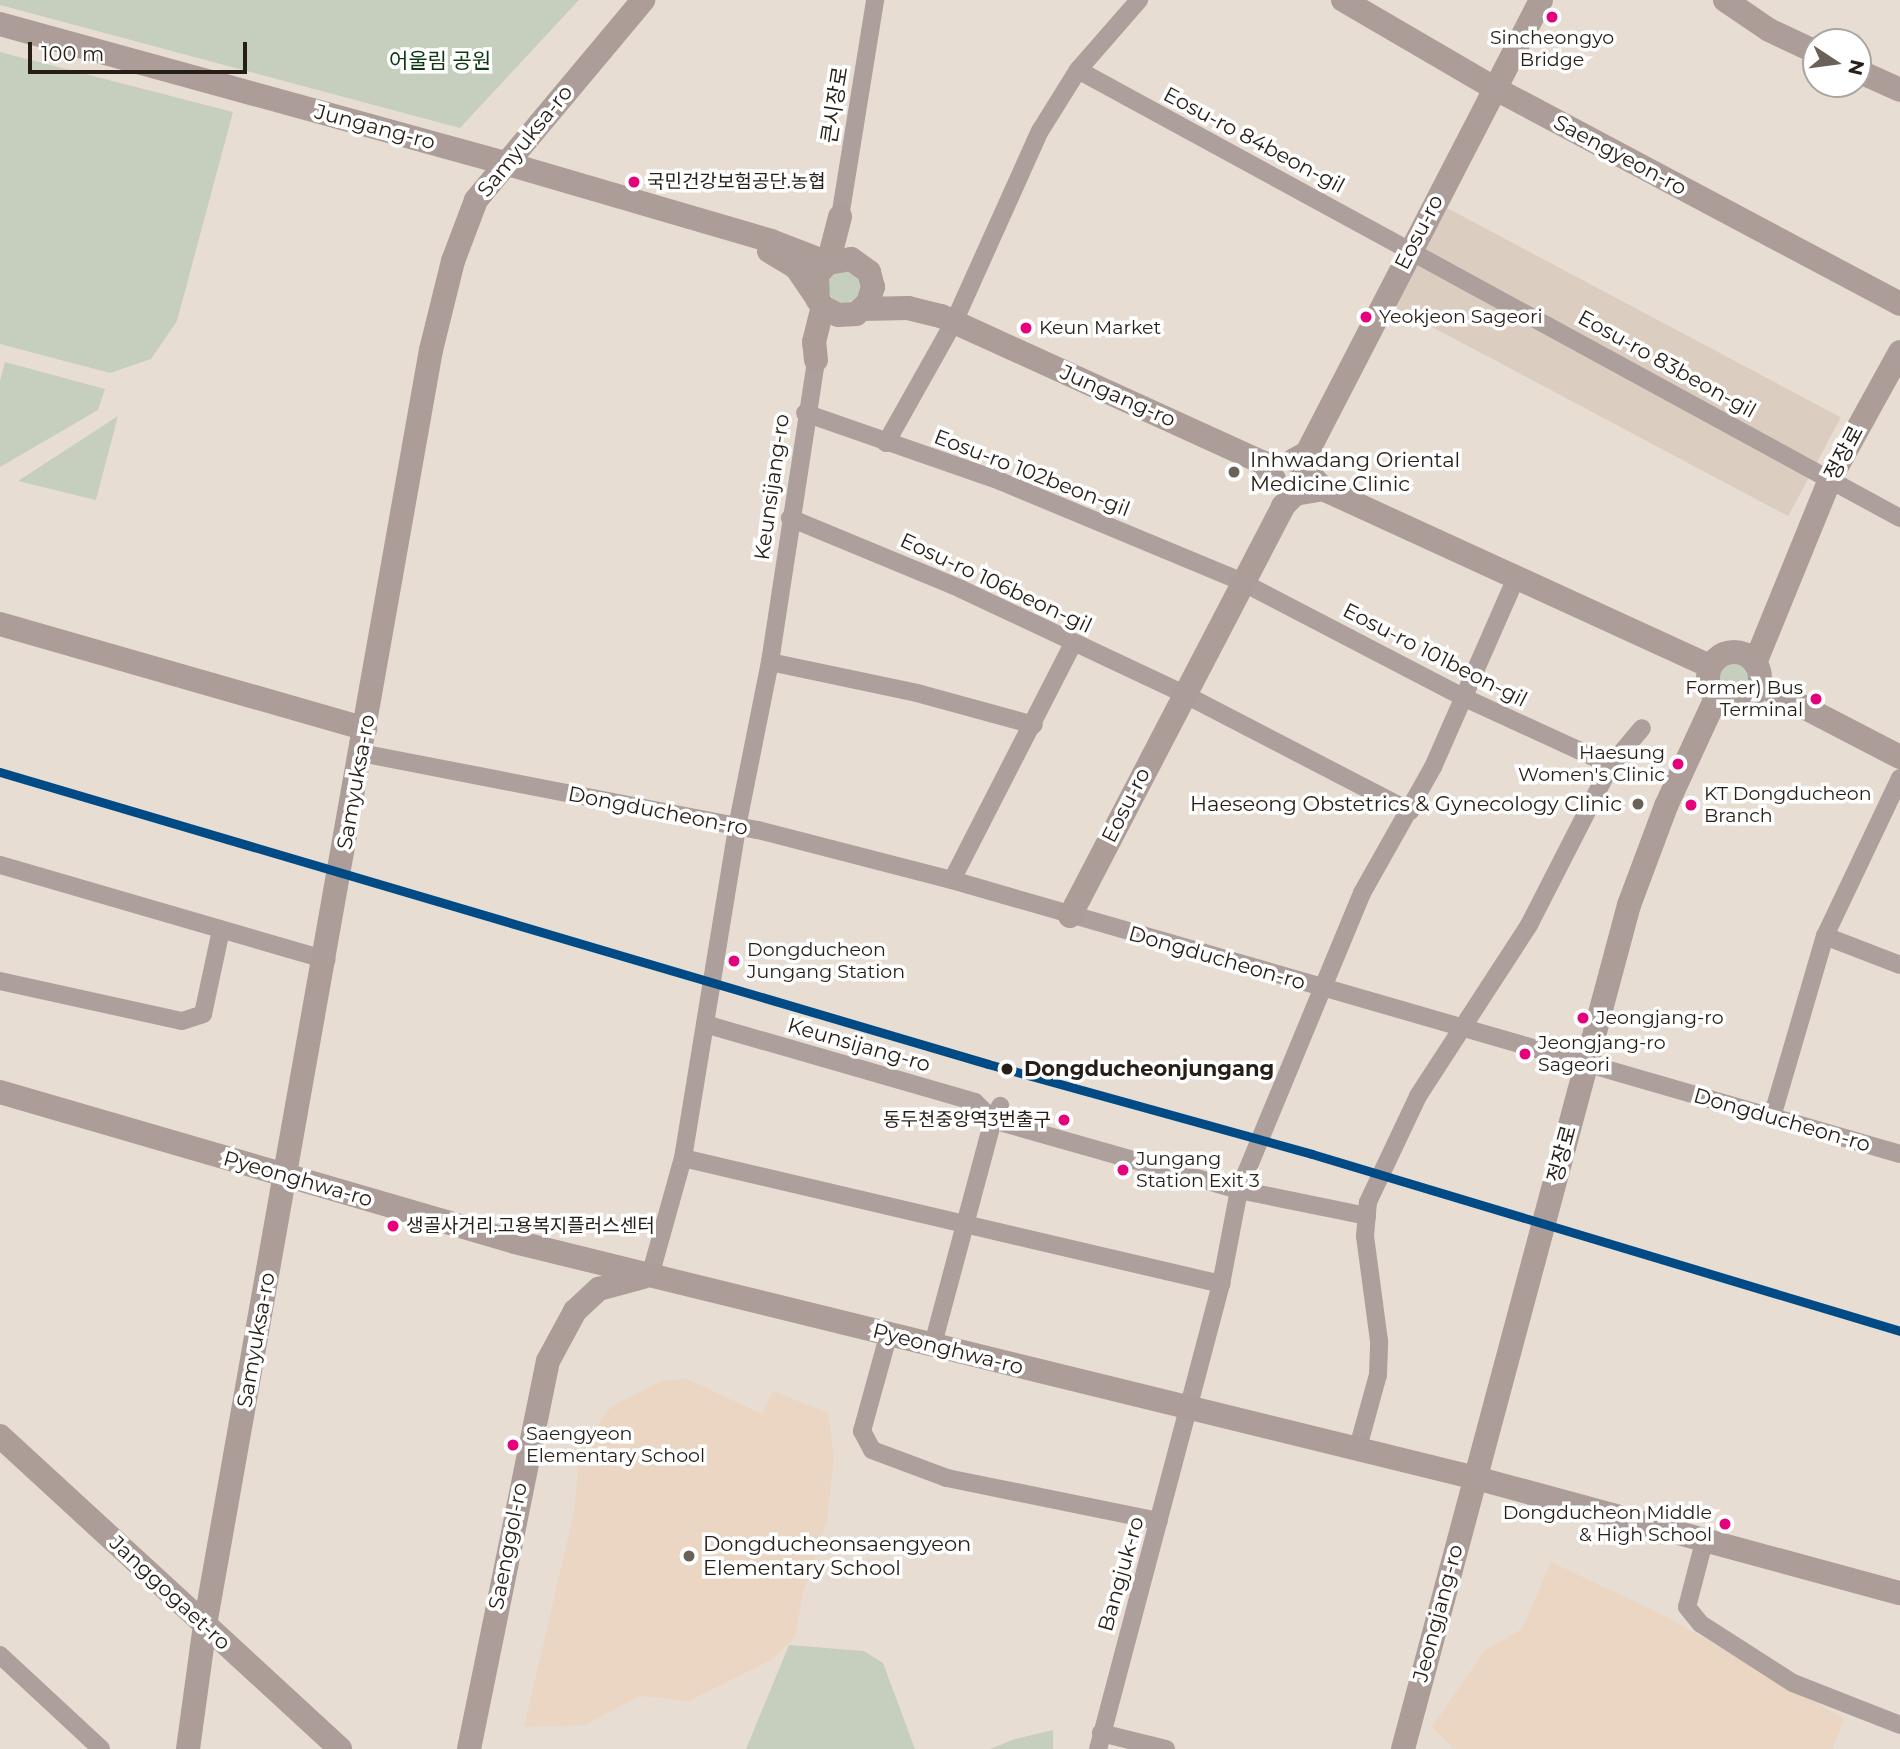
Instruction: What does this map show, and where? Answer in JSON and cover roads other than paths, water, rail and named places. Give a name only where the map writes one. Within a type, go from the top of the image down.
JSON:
[{"type":"street","name":"Samyuksa-ro","points":[[188,1749],[205,1625],[326,960],[430,350],[453,261],[476,200],[643,0]]},
{"type":"street","name":"큰시장로","points":[[837,226],[876,0]]},
{"type":"street","points":[[886,443],[1040,131],[1078,70],[1139,0]]},
{"type":"street","name":"Saengyeon-ro","points":[[1343,0],[1494,88],[1900,304]]},
{"type":"street","name":"Eosu-ro","points":[[1070,916],[1291,477],[1541,0]]},
{"type":"street","points":[[1725,0],[1769,30],[1802,45]]},
{"type":"street","name":"Jungang-ro","points":[[0,24],[505,163],[748,237]]},
{"type":"street","name":"Eosu-ro 84beon-gil","points":[[1078,70],[1409,250]]},
{"type":"street","points":[[1872,77],[1900,90]]},
{"type":"street","points":[[793,248],[805,238],[837,226],[840,261]]},
{"type":"street","points":[[748,237],[864,266],[872,279],[935,308],[948,319]]},
{"type":"street","points":[[748,237],[796,267],[826,307]]},
{"type":"street","name":"Eosu-ro 83beon-gil","points":[[1409,250],[1900,518]]},
{"type":"street","points":[[816,360],[824,335],[826,307],[817,275],[840,261]]},
{"type":"street","points":[[863,309],[871,295],[872,279]]},
{"type":"street","points":[[826,307],[908,308],[948,319]]},
{"type":"street","name":"Jungang-ro","points":[[948,319],[1900,757]]},
{"type":"street","name":"정장로","points":[[1476,1478],[1629,905],[1657,834],[1679,808],[1733,681],[1790,582],[1795,557],[1830,479],[1900,352]]},
{"type":"street","name":"Keunsijang-ro","points":[[650,1276],[683,1158],[737,827],[770,662],[805,413],[816,360]]},
{"type":"street","name":"Eosu-ro 102beon-gil","points":[[805,413],[1000,481],[1240,581]]},
{"type":"street","name":"Eosu-ro 106beon-gil","points":[[790,518],[961,589],[1182,694]]},
{"type":"street","points":[[1320,987],[1362,893],[1410,811],[1465,698],[1515,580]]},
{"type":"street","name":"Eosu-ro 101beon-gil","points":[[1240,581],[1465,698],[1611,765]]},
{"type":"street","name":"Dongducheon-ro","points":[[0,624],[363,741],[737,827],[952,880],[1900,1154]]},
{"type":"street","points":[[952,880],[1034,725],[1073,643]]},
{"type":"street","points":[[770,662],[917,693],[1034,725]]},
{"type":"street","points":[[1182,694],[1410,811]]},
{"type":"street","points":[[1357,1451],[1379,1364],[1368,1202],[1418,1096],[1529,925],[1611,765],[1642,729]]},
{"type":"street","points":[[1772,1117],[1825,936],[1900,778]]},
{"type":"street","points":[[0,866],[326,960]]},
{"type":"street","points":[[0,981],[182,1021],[203,1014],[221,930]]},
{"type":"street","points":[[1825,936],[1900,965]]},
{"type":"street","name":"Dongducheon-ro","points":[[1221,1284],[1239,1190],[1320,987]]},
{"type":"street","name":"Keunsijang-ro","points":[[705,1024],[975,1102],[997,1113]]},
{"type":"street","name":"Pyeonghwa-ro","points":[[0,1092],[285,1176],[650,1276],[889,1333],[1186,1410],[1476,1478],[1900,1593]]},
{"type":"street","points":[[933,1344],[964,1222],[997,1113],[1239,1190],[1367,1216]]},
{"type":"street","points":[[683,1158],[1221,1284]]},
{"type":"street","name":"Saenggol-ro","points":[[469,1749],[548,1361],[575,1311],[599,1289],[650,1276]]},
{"type":"street","name":"Bangjuk-ro","points":[[1099,1741],[1221,1284]]},
{"type":"street","points":[[889,1333],[862,1431],[872,1450],[947,1478],[1159,1521]]},
{"type":"street","name":"Janggogaet-ro","points":[[0,1436],[340,1749]]},
{"type":"street","name":"Jeongjang-ro","points":[[1402,1749],[1476,1478]]},
{"type":"street","points":[[1705,1538],[1687,1607],[1701,1624],[1793,1683],[1900,1725]]},
{"type":"street","points":[[0,1655],[101,1749]]},
{"type":"street","points":[[1099,1741],[1166,1749]]},
{"type":"place","name":"Sincheongyo Bridge","points":[[1552,17]]},
{"type":"place","name":"국민건강보험공단.농협","points":[[634,182]]},
{"type":"place","name":"Yeokjeon Sageori","points":[[1366,317]]},
{"type":"place","name":"Keun Market","points":[[1026,328]]},
{"type":"place","name":"Inhwadang Oriental Medicine Clinic","points":[[1234,472]]},
{"type":"place","name":"Former) Bus Terminal","points":[[1816,699]]},
{"type":"place","name":"Haesung Women's Clinic","points":[[1678,764]]},
{"type":"place","name":"Haeseong Obstetrics & Gynecology Clinic","points":[[1638,804]]},
{"type":"place","name":"KT Dongducheon Branch","points":[[1691,805]]},
{"type":"place","name":"Dongducheon Jungang Station","points":[[734,961]]},
{"type":"place","name":"Jeongjang-ro","points":[[1583,1018]]},
{"type":"place","name":"Jeongjang-ro Sageori","points":[[1525,1054]]},
{"type":"place","name":"Dongducheonjungang","points":[[1007,1069]]},
{"type":"place","name":"동두천중앙역3번출구","points":[[1064,1120]]},
{"type":"place","name":"Jungang Station Exit 3","points":[[1123,1170]]},
{"type":"place","name":"생골사거리.고용복지플러스센터","points":[[393,1226]]},
{"type":"place","name":"Saengyeon Elementary School","points":[[513,1445]]},
{"type":"place","name":"Dongducheon Middle & High School","points":[[1725,1524]]},
{"type":"place","name":"Dongducheonsaengyeon Elementary School","points":[[689,1556]]},
{"type":"park label","name":"어울림 공원","points":[[440,61]]}]
